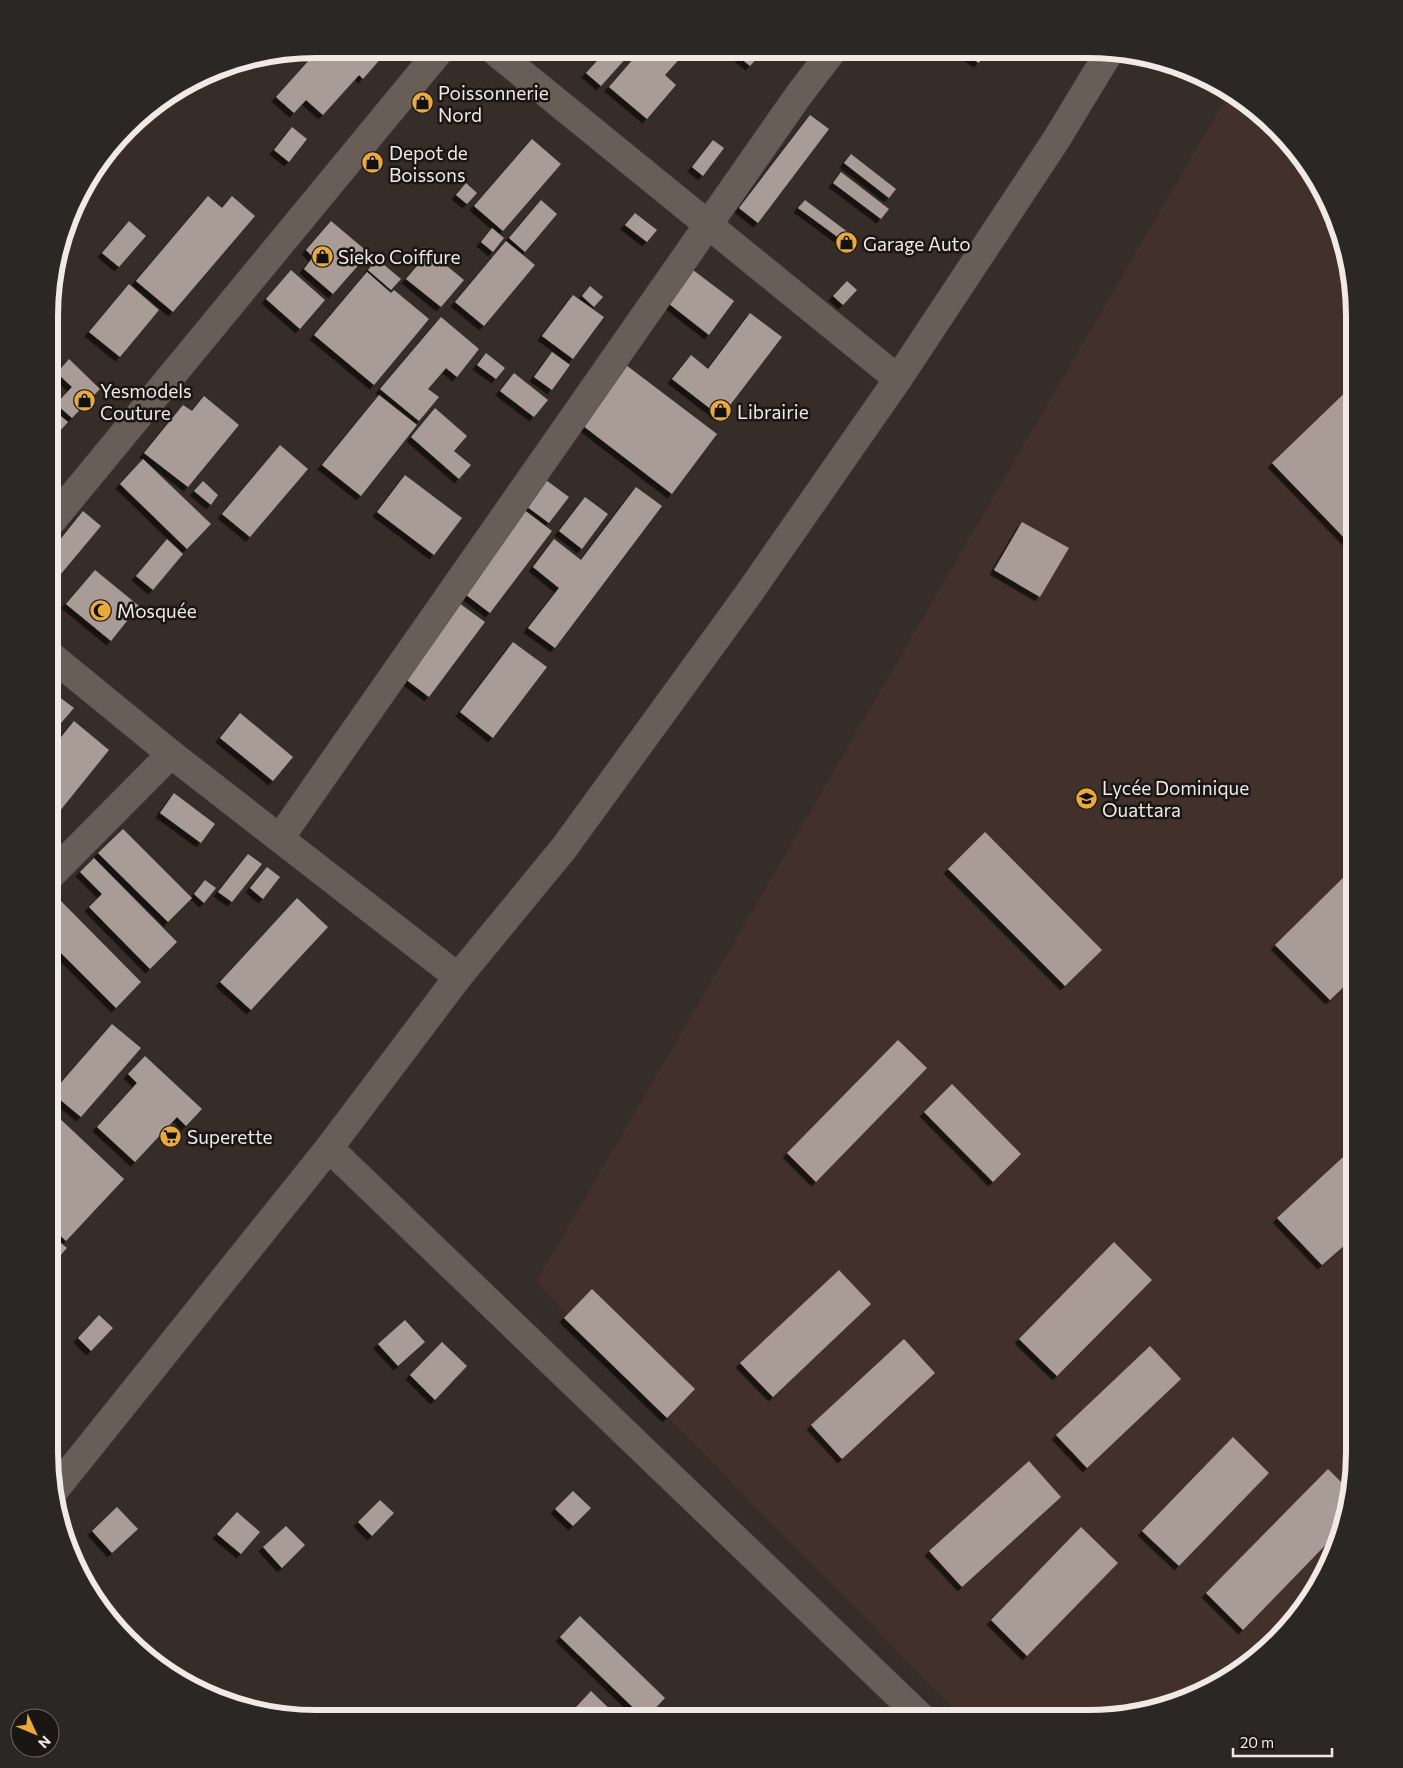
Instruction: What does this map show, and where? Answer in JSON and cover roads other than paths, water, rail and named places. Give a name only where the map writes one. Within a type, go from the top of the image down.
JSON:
[{"type":"street","points":[[58,514],[434,58]]},
{"type":"street","points":[[503,58],[898,379]]},
{"type":"street","points":[[280,838],[798,96],[827,58]]},
{"type":"street","points":[[60,1484],[329,1148],[458,977],[564,848],[746,596],[898,379],[1056,140],[1106,58]]},
{"type":"street","points":[[58,662],[171,754],[458,977]]},
{"type":"street","points":[[58,868],[171,754]]},
{"type":"street","points":[[329,1148],[913,1710]]},
{"type":"place","name":"Poissonnerie Nord","points":[[422,103]]},
{"type":"place","name":"Depot de Boissons","points":[[373,163]]},
{"type":"place","name":"Garage Auto","points":[[847,243]]},
{"type":"place","name":"Sieko Coiffure","points":[[322,256]]},
{"type":"place","name":"Yesmodels Couture","points":[[84,401]]},
{"type":"place","name":"Librairie","points":[[721,411]]},
{"type":"place","name":"Mosquée","points":[[101,610]]},
{"type":"place","name":"Lycée Dominique Ouattara","points":[[1086,798]]},
{"type":"place","name":"Superette","points":[[171,1136]]}]
